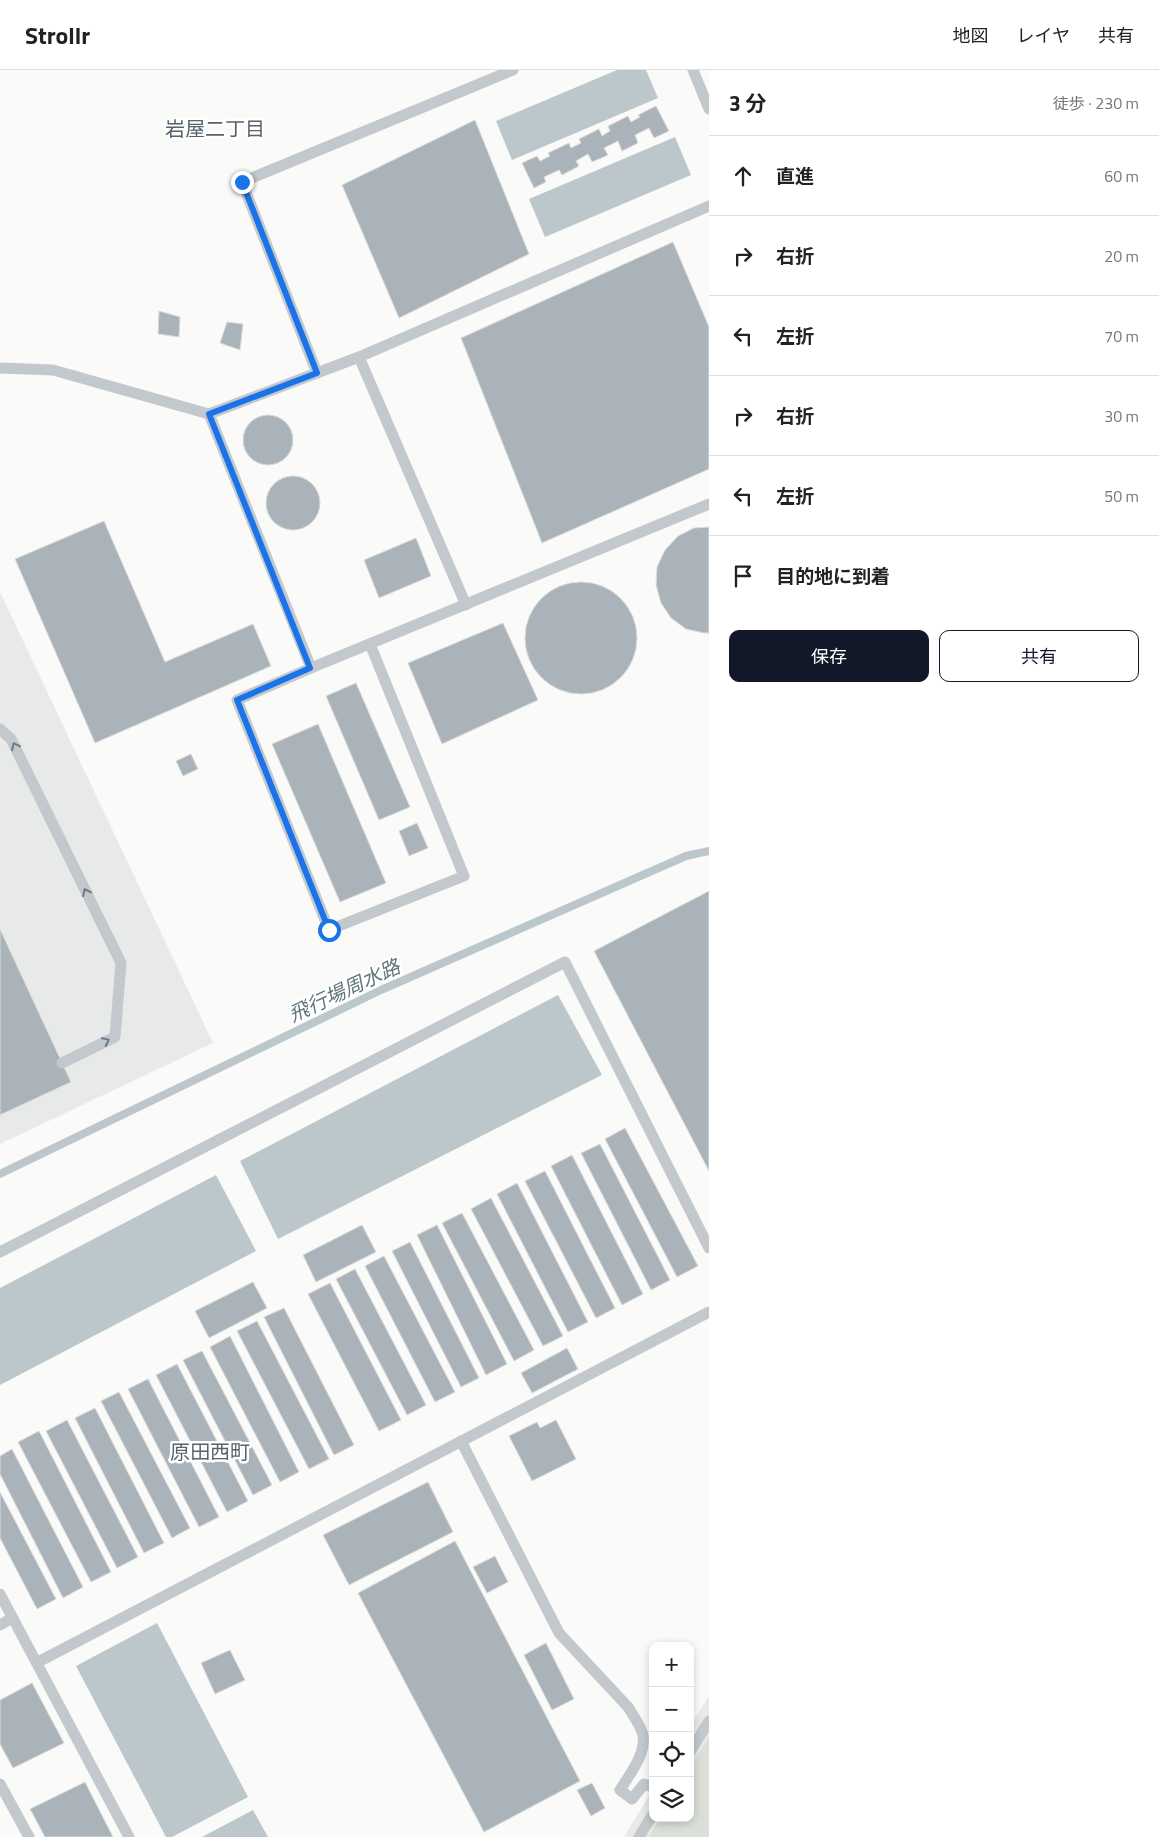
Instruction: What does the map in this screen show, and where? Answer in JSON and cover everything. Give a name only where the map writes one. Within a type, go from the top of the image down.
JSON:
[{"type":"lane","points":[[317,373],[242,182],[513,70]]},
{"type":"lane","points":[[693,70],[709,108]]},
{"type":"lane","points":[[0,368],[53,370],[209,414],[359,357],[709,206]]},
{"type":"lane","points":[[359,357],[466,605]]},
{"type":"lane","points":[[209,414],[310,668]]},
{"type":"lane","points":[[370,644],[464,876],[329,930],[237,700],[310,668],[709,504]]},
{"type":"lane","points":[[0,729],[11,739],[121,963],[115,1037],[62,1063]]},
{"type":"lane","points":[[0,1252],[565,962],[709,1248]]},
{"type":"lane","points":[[38,1662],[709,1312]]},
{"type":"lane","points":[[461,1441],[559,1634],[628,1707],[643,1736],[641,1752],[620,1790],[632,1799],[644,1784],[649,1786]]},
{"type":"lane","points":[[0,1594],[38,1662],[129,1837]]},
{"type":"lane","points":[[0,1624],[12,1618]]},
{"type":"lane","points":[[694,1745],[709,1721]]},
{"type":"lane","points":[[0,1784],[29,1837]]},
{"type":"lane","points":[[639,1837],[649,1821]]},
{"type":"shaded area","points":[[617,70],[646,70],[658,98],[512,160],[496,121]]},
{"type":"shaded area","points":[[675,137],[691,175],[545,237],[529,199]]},
{"type":"shaded area","points":[[0,592],[213,1043],[0,1144]]},
{"type":"shaded area","points":[[558,995],[602,1075],[278,1239],[240,1161]]},
{"type":"shaded area","points":[[216,1175],[256,1251],[0,1385],[0,1288]]},
{"type":"shaded area","points":[[157,1623],[248,1797],[172,1837],[166,1837],[76,1666]]},
{"type":"shaded area","points":[[709,1696],[709,1837],[624,1837],[649,1796],[649,1822],[694,1822],[694,1720]]},
{"type":"shaded area","points":[[709,1737],[709,1837],[649,1837],[658,1822],[694,1822],[694,1761]]},
{"type":"shaded area","points":[[253,1810],[268,1837],[202,1837]]},
{"type":"building","points":[[656,106],[669,131],[654,138],[649,128],[635,135],[638,143],[622,151],[618,141],[604,148],[608,155],[592,162],[588,154],[576,161],[579,166],[562,175],[559,170],[544,177],[546,182],[534,188],[522,163],[537,156],[540,161],[550,156],[548,153],[569,143],[571,148],[581,143],[579,139],[599,129],[602,136],[610,131],[608,126],[628,116],[631,122],[640,117],[638,115]]},
{"type":"building","points":[[475,120],[529,254],[399,318],[342,185]]},
{"type":"building","points":[[673,242],[709,327],[709,469],[542,543],[461,338]]},
{"type":"building","points":[[159,311],[180,317],[179,337],[158,334]]},
{"type":"building","points":[[227,322],[243,324],[240,350],[220,343]]},
{"type":"building","points":[[263,415],[273,415],[286,422],[293,435],[293,445],[286,458],[273,465],[263,465],[254,461],[247,454],[243,445],[243,435],[247,426],[254,419]]},
{"type":"building","points":[[288,476],[298,476],[308,480],[316,488],[320,503],[316,518],[308,526],[298,530],[288,530],[278,526],[270,518],[266,508],[266,498],[270,488],[278,480]]},
{"type":"building","points":[[104,521],[165,662],[253,624],[271,666],[95,743],[15,559]]},
{"type":"building","points":[[709,527],[709,633],[704,633],[686,629],[671,618],[661,603],[656,585],[657,567],[665,550],[678,536],[694,528]]},
{"type":"building","points":[[416,538],[431,576],[379,598],[364,560]]},
{"type":"building","points":[[581,582],[592,583],[602,587],[620,599],[632,617],[636,627],[636,649],[632,659],[620,677],[602,689],[592,693],[581,694],[570,693],[560,689],[542,677],[530,659],[526,649],[525,638],[526,627],[530,617],[542,599],[560,587],[570,583]]},
{"type":"building","points":[[503,623],[538,700],[442,744],[408,663]]},
{"type":"building","points":[[356,683],[410,807],[379,820],[326,696]]},
{"type":"building","points":[[318,724],[386,883],[340,902],[272,744]]},
{"type":"building","points":[[191,754],[198,769],[183,776],[176,761]]},
{"type":"building","points":[[417,823],[428,848],[409,856],[399,831]]},
{"type":"building","points":[[709,891],[709,1171],[594,951]]},
{"type":"building","points":[[0,929],[71,1082],[0,1115]]},
{"type":"building","points":[[625,1128],[698,1266],[677,1277],[605,1139]]},
{"type":"building","points":[[600,1144],[670,1280],[651,1290],[581,1153]]},
{"type":"building","points":[[572,1155],[643,1294],[622,1305],[551,1166]]},
{"type":"building","points":[[545,1171],[615,1308],[596,1318],[525,1181]]},
{"type":"building","points":[[517,1183],[588,1322],[568,1332],[497,1194]]},
{"type":"building","points":[[491,1198],[563,1336],[543,1346],[471,1209]]},
{"type":"building","points":[[462,1213],[534,1350],[514,1361],[442,1223]]},
{"type":"building","points":[[362,1225],[376,1252],[316,1282],[303,1255]]},
{"type":"building","points":[[437,1225],[507,1364],[486,1375],[417,1235]]},
{"type":"building","points":[[410,1242],[479,1378],[461,1387],[392,1251]]},
{"type":"building","points":[[384,1256],[455,1392],[435,1402],[365,1266]]},
{"type":"building","points":[[355,1269],[426,1405],[407,1415],[336,1279]]},
{"type":"building","points":[[253,1282],[267,1308],[209,1338],[195,1311]]},
{"type":"building","points":[[330,1283],[401,1420],[379,1431],[308,1294]]},
{"type":"building","points":[[284,1308],[354,1445],[334,1455],[264,1317]]},
{"type":"building","points":[[257,1321],[329,1459],[309,1469],[237,1331]]},
{"type":"building","points":[[230,1336],[299,1472],[280,1482],[210,1347]]},
{"type":"building","points":[[567,1348],[578,1369],[532,1393],[521,1373]]},
{"type":"building","points":[[202,1351],[272,1485],[253,1495],[183,1360]]},
{"type":"building","points":[[177,1364],[248,1501],[227,1512],[156,1375]]},
{"type":"building","points":[[148,1379],[219,1517],[199,1527],[128,1389]]},
{"type":"building","points":[[119,1392],[190,1528],[172,1538],[101,1401]]},
{"type":"building","points":[[95,1408],[164,1543],[144,1553],[75,1418]]},
{"type":"building","points":[[67,1420],[138,1557],[117,1568],[46,1431]]},
{"type":"building","points":[[556,1420],[576,1459],[532,1481],[509,1436],[537,1422],[540,1428]]},
{"type":"building","points":[[39,1431],[111,1572],[91,1582],[18,1442]]},
{"type":"building","points":[[12,1449],[83,1587],[63,1598],[0,1474],[0,1456]]},
{"type":"building","points":[[428,1482],[453,1532],[349,1585],[323,1535]]},
{"type":"building","points":[[0,1492],[56,1599],[37,1609],[0,1538]]},
{"type":"building","points":[[455,1541],[580,1781],[484,1832],[358,1593]]},
{"type":"building","points":[[495,1556],[508,1582],[487,1593],[473,1567]]},
{"type":"building","points":[[546,1643],[574,1699],[552,1710],[524,1655]]},
{"type":"building","points":[[230,1650],[245,1680],[215,1694],[201,1663]]},
{"type":"building","points":[[32,1683],[64,1743],[13,1768],[0,1744],[0,1700]]},
{"type":"building","points":[[85,1782],[113,1837],[45,1837],[30,1809]]},
{"type":"building","points":[[592,1783],[605,1808],[591,1816],[577,1790]]},
{"type":"waterway","name":"飛行場周水路","points":[[0,1174],[381,990],[686,856],[709,851]]},
{"type":"district","name":"岩屋二丁目","points":[[215,128]]},
{"type":"district","name":"原田西町","points":[[210,1451]]},
{"type":"route","points":[[242,182],[317,373],[209,414],[310,668],[237,700],[329,930]]}]
